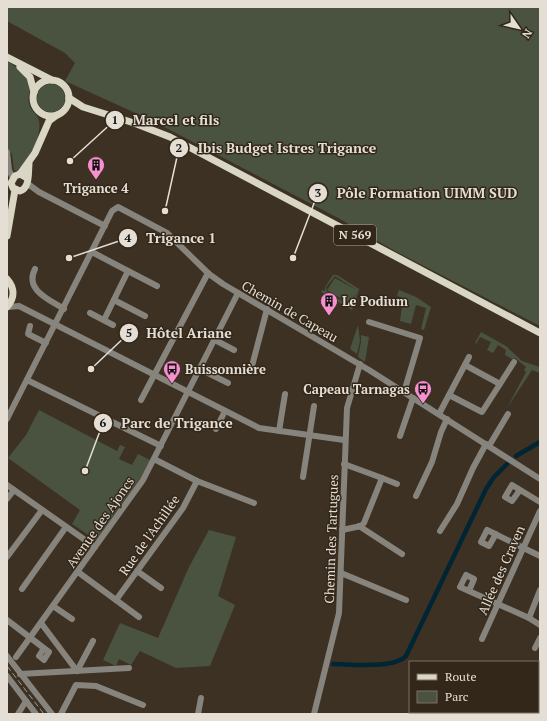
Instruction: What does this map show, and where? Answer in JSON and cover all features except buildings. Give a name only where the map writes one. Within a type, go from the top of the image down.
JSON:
[{"type":"main road","name":"N 569","points":[[7,57],[62,84],[66,88],[69,98],[83,107],[134,123],[170,137],[540,333]]},
{"type":"main road","name":"N 569","points":[[7,57],[30,77],[34,92],[34,102],[38,110]]},
{"type":"main road","points":[[34,92],[41,83],[52,80]]},
{"type":"main road","points":[[64,110],[69,98]]},
{"type":"main road","name":"N 569","points":[[57,115],[64,110],[83,107]]},
{"type":"main road","points":[[38,110],[47,115],[57,115]]},
{"type":"main road","points":[[38,110],[42,119],[42,134]]},
{"type":"main road","points":[[7,236],[12,205],[23,184],[29,162],[49,121],[57,115]]},
{"type":"main road","points":[[13,178],[23,184],[11,186],[13,178]]},
{"type":"main road","points":[[7,279],[12,287],[13,296],[7,307]]},
{"type":"street","points":[[7,152],[9,170],[13,178]]},
{"type":"street","points":[[7,418],[56,325],[105,226],[23,184]]},
{"type":"street","name":"Chemin de Capeau","points":[[105,226],[116,208],[123,208],[167,234],[208,273],[223,284],[360,364],[540,479]]},
{"type":"street","points":[[92,252],[158,286]]},
{"type":"street","points":[[35,269],[32,274],[34,289],[64,309]]},
{"type":"street","points":[[104,320],[128,271]]},
{"type":"street","points":[[141,400],[208,273]]},
{"type":"street","name":"Avenue des Ajoncs","points":[[16,656],[143,480],[238,293]]},
{"type":"street","points":[[13,296],[19,306],[259,428],[344,440]]},
{"type":"street","points":[[114,300],[145,316]]},
{"type":"street","points":[[7,307],[19,306]]},
{"type":"street","points":[[252,366],[267,309]]},
{"type":"street","points":[[90,313],[113,325]]},
{"type":"street","points":[[370,322],[420,338],[404,392]]},
{"type":"street","points":[[30,326],[28,334],[46,343]]},
{"type":"street","points":[[215,340],[234,350]]},
{"type":"street","points":[[439,414],[469,357]]},
{"type":"street","points":[[449,395],[482,412],[514,362]]},
{"type":"street","name":"Chemin des Tartugues","points":[[314,714],[339,613],[344,440],[347,408],[360,364]]},
{"type":"street","points":[[465,365],[500,384]]},
{"type":"street","points":[[200,368],[228,383]]},
{"type":"street","points":[[27,380],[161,446]]},
{"type":"street","points":[[279,431],[285,394]]},
{"type":"street","points":[[400,436],[413,398]]},
{"type":"street","points":[[303,477],[314,406]]},
{"type":"street","points":[[216,429],[225,411]]},
{"type":"street","points":[[440,531],[457,504],[473,468],[508,414]]},
{"type":"street","points":[[416,496],[432,462],[441,432],[447,420]]},
{"type":"street","points":[[154,459],[197,481],[254,503]]},
{"type":"street","points":[[344,464],[397,484]]},
{"type":"street","points":[[342,530],[359,526],[364,523],[382,478]]},
{"type":"street","name":"Rue de l'Achillée","points":[[116,600],[183,508],[197,481]]},
{"type":"street","points":[[7,485],[95,547]]},
{"type":"street","points":[[7,499],[14,490]]},
{"type":"street","points":[[520,490],[540,502]]},
{"type":"street","points":[[7,558],[42,510]]},
{"type":"street","name":"Allée des Craven","points":[[482,639],[499,605],[522,547],[540,511]]},
{"type":"street","points":[[359,526],[402,554]]},
{"type":"street","points":[[22,589],[66,527]]},
{"type":"street","points":[[496,534],[540,556]]},
{"type":"street","points":[[137,571],[161,588]]},
{"type":"street","points":[[78,572],[139,617]]},
{"type":"street","points":[[341,573],[406,600]]},
{"type":"street","points":[[529,618],[540,590]]},
{"type":"street","points":[[469,591],[529,618],[540,625]]},
{"type":"street","points":[[53,606],[72,619]]},
{"type":"street","points":[[7,620],[44,648]]},
{"type":"street","points":[[41,623],[77,671]]},
{"type":"street","points":[[535,648],[540,638]]},
{"type":"street","points":[[77,671],[93,641]]},
{"type":"street","points":[[7,656],[52,714]]},
{"type":"street","points":[[20,674],[129,668]]},
{"type":"street","points":[[7,676],[36,714]]},
{"type":"street","points":[[62,714],[76,685],[96,686],[144,705]]},
{"type":"street","points":[[198,714],[201,698]]},
{"type":"street","points":[[18,714],[26,701]]},
{"type":"green space","points":[[7,7],[540,7],[540,326],[395,251],[340,219],[151,120],[65,81],[75,63],[65,53],[7,21]]},
{"type":"green space","points":[[7,61],[14,65],[27,77],[30,85],[28,98],[30,106],[39,121],[39,134],[37,141],[31,155],[20,172],[14,170],[12,154],[7,149]]},
{"type":"green space","points":[[51,84],[61,88],[65,98],[61,108],[51,112],[41,108],[37,98],[41,88]]},
{"type":"green space","points":[[333,275],[337,275],[359,289],[355,303],[351,306],[353,308],[352,310],[321,292],[322,290],[325,291],[325,287]],"holes":[[[335,276],[358,291],[335,278],[327,290],[350,304],[357,292],[352,304],[349,305],[327,292],[326,287]]]},
{"type":"green space","points":[[399,290],[416,297],[431,307],[424,330],[421,329],[426,308],[416,305],[411,324],[400,321],[403,298],[397,296]]},
{"type":"green space","points":[[358,325],[360,341],[357,354],[350,349]]},
{"type":"green space","points":[[481,332],[506,346],[522,361],[540,367],[540,373],[532,370],[507,408],[526,372],[524,370],[526,367],[515,358],[512,359],[505,355],[506,350],[498,345],[493,353],[487,350],[491,342],[480,337],[476,344],[475,343]]},
{"type":"green space","points":[[361,335],[369,337],[365,362],[358,357]]},
{"type":"green space","points":[[39,410],[117,451],[120,445],[125,447],[119,459],[132,465],[138,454],[150,460],[141,477],[96,540],[72,524],[80,510],[8,458],[26,435]]},
{"type":"green space","points":[[209,530],[236,537],[218,596],[235,605],[210,666],[176,668],[140,651],[131,665],[119,659],[116,666],[103,660],[120,623],[158,638],[189,567]]},
{"type":"waterway","points":[[516,456],[540,442]]},
{"type":"waterway","points":[[333,664],[372,665],[392,663],[406,656],[486,489],[494,477],[507,464]]},
{"type":"railway","points":[[7,666],[44,714]]},
{"type":"place","name":"Marcel et fils","points":[[70,161]]},
{"type":"place","name":"Trigance 4","points":[[96,180]]},
{"type":"place","name":"Ibis Budget Istres Trigance","points":[[165,211]]},
{"type":"place","name":"Trigance 1","points":[[69,258]]},
{"type":"place","name":"Pôle Formation UIMM SUD","points":[[293,258]]},
{"type":"place","name":"Le Podium","points":[[329,316]]},
{"type":"place","name":"Hôtel Ariane","points":[[91,369]]},
{"type":"place","name":"Buissonnière","points":[[172,384]]},
{"type":"place","name":"Capeau Tarnagas","points":[[423,404]]},
{"type":"place","name":"Parc de Trigance","points":[[85,471]]}]
